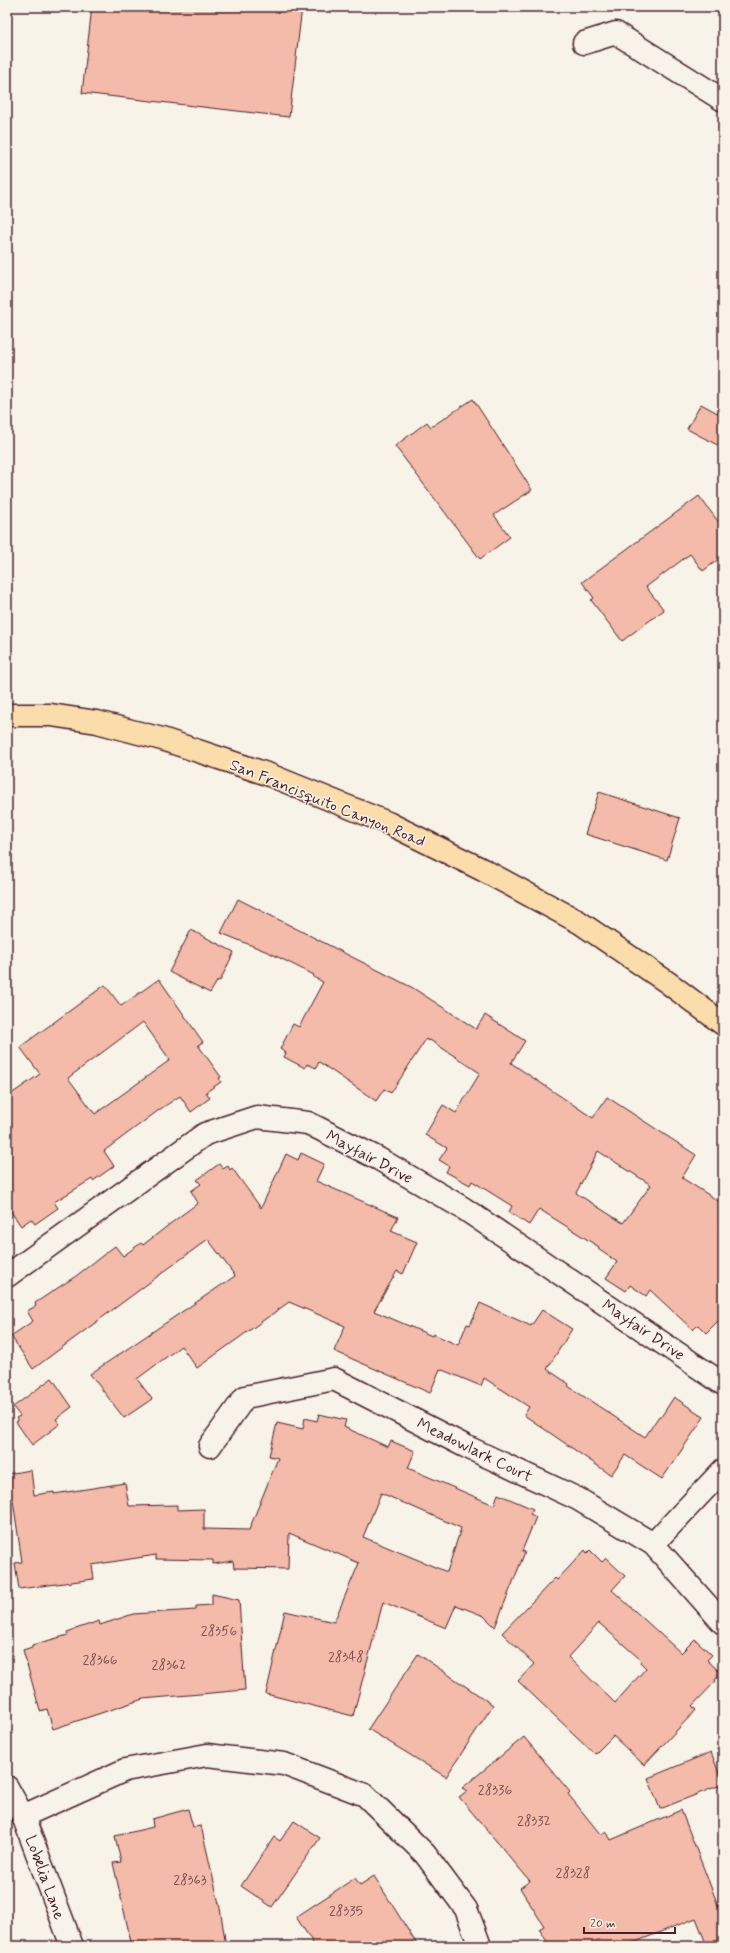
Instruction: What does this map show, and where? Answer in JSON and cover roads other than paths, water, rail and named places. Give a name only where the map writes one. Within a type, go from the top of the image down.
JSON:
[{"type":"main road","name":"San Francisquito Canyon Road","points":[[7,715],[50,715],[97,722],[162,739],[267,774],[388,823],[484,870],[579,922],[667,982],[723,1024]]},
{"type":"street","points":[[584,43],[616,33],[723,100]]},
{"type":"street","name":"Mayfair Drive","points":[[7,1276],[206,1134],[257,1117],[308,1123],[379,1159],[463,1208],[723,1384]]},
{"type":"street","name":"Meadowlark Court","points":[[210,1446],[245,1397],[334,1379],[465,1446],[578,1499],[653,1544],[723,1623]]},
{"type":"street","points":[[653,1544],[723,1470]]},
{"type":"street","points":[[23,1816],[124,1770],[206,1755],[284,1764],[365,1796],[425,1854],[466,1909],[480,1946]]},
{"type":"street","name":"Lobelia Lane","points":[[7,1787],[23,1816],[72,1946]]}]
